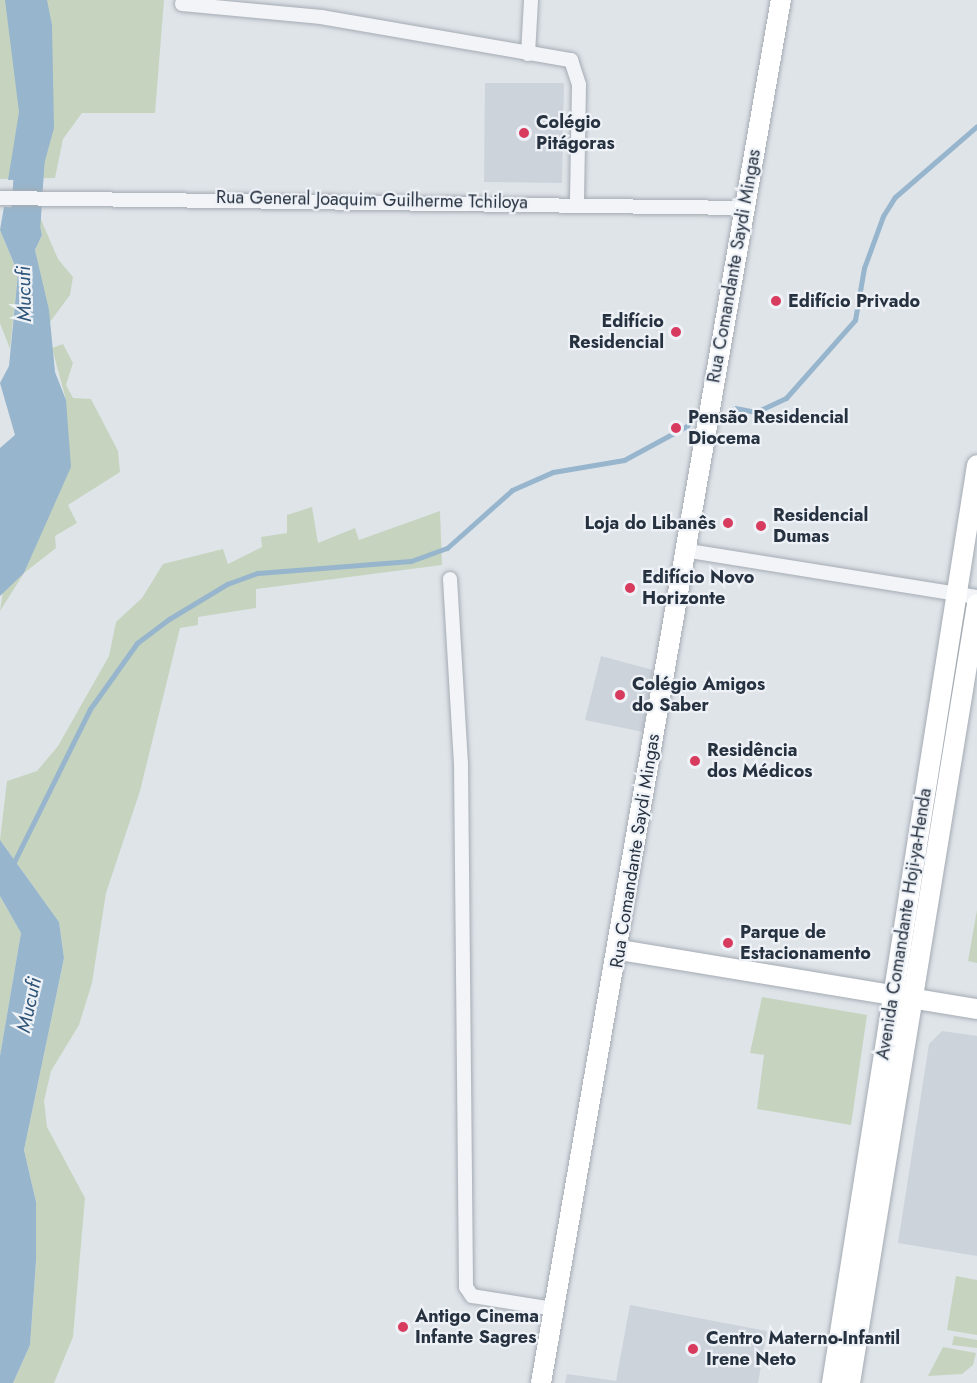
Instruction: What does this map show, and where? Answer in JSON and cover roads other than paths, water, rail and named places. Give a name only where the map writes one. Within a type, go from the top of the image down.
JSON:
[{"type":"street","points":[[528,54],[531,0]]},
{"type":"street","name":"Rua Comandante Saydi Mingas","points":[[541,1383],[620,950],[683,550],[781,0]]},
{"type":"street","points":[[182,4],[321,17],[571,60],[578,69],[576,202]]},
{"type":"street","name":"Rua General Joaquim Guilherme Tchiloya","points":[[0,198],[576,202],[745,208]]},
{"type":"street","name":"Avenida Comandante Hoji-ya-Henda","points":[[832,1383],[977,465]]},
{"type":"street","points":[[683,550],[977,597]]},
{"type":"street","points":[[450,579],[463,819],[466,1287],[472,1296],[554,1309]]},
{"type":"street","name":"Avenida Comandante Hoji-ya-Henda","points":[[850,1383],[977,604]]},
{"type":"street","points":[[620,950],[977,1010]]},
{"type":"water","points":[[5,0],[47,0],[52,25],[54,128],[40,179],[8,180],[19,112]]},
{"type":"water","points":[[4,207],[36,208],[42,235],[35,250],[49,310],[55,372],[66,400],[71,467],[24,573],[0,596],[0,448],[15,435],[0,383],[9,366],[18,273],[0,230]]},
{"type":"water","points":[[0,840],[59,922],[64,958],[24,1150],[36,1202],[36,1261],[30,1345],[13,1383],[0,1383],[0,1056],[21,933],[0,896]]},
{"type":"waterway","points":[[735,408],[756,412],[786,398],[855,320],[864,268],[883,216],[895,197],[977,126]]},
{"type":"waterway","name":"Mucufi","points":[[25,232],[31,139]]},
{"type":"waterway","points":[[13,864],[90,709],[137,643],[169,619],[227,584],[258,573],[411,561],[447,548],[512,490],[553,472],[624,460],[687,426]]},
{"type":"place","name":"Colégio Pitágoras","points":[[524,133]]},
{"type":"place","name":"Edifício Privado","points":[[776,301]]},
{"type":"place","name":"Edifício Residencial","points":[[676,332]]},
{"type":"place","name":"Pensão Residencial Diocema","points":[[676,428]]},
{"type":"place","name":"Loja do Libanês","points":[[728,523]]},
{"type":"place","name":"Residencial Dumas","points":[[761,526]]},
{"type":"place","name":"Edifício Novo Horizonte","points":[[630,588]]},
{"type":"place","name":"Colégio Amigos do Saber","points":[[620,695]]},
{"type":"place","name":"Residência dos Médicos","points":[[695,761]]},
{"type":"place","name":"Parque de Estacionamento","points":[[728,943]]},
{"type":"place","name":"Antigo Cinema Infante Sagres","points":[[403,1327]]},
{"type":"place","name":"Centro Materno-Infantil Irene Neto","points":[[693,1349]]}]
